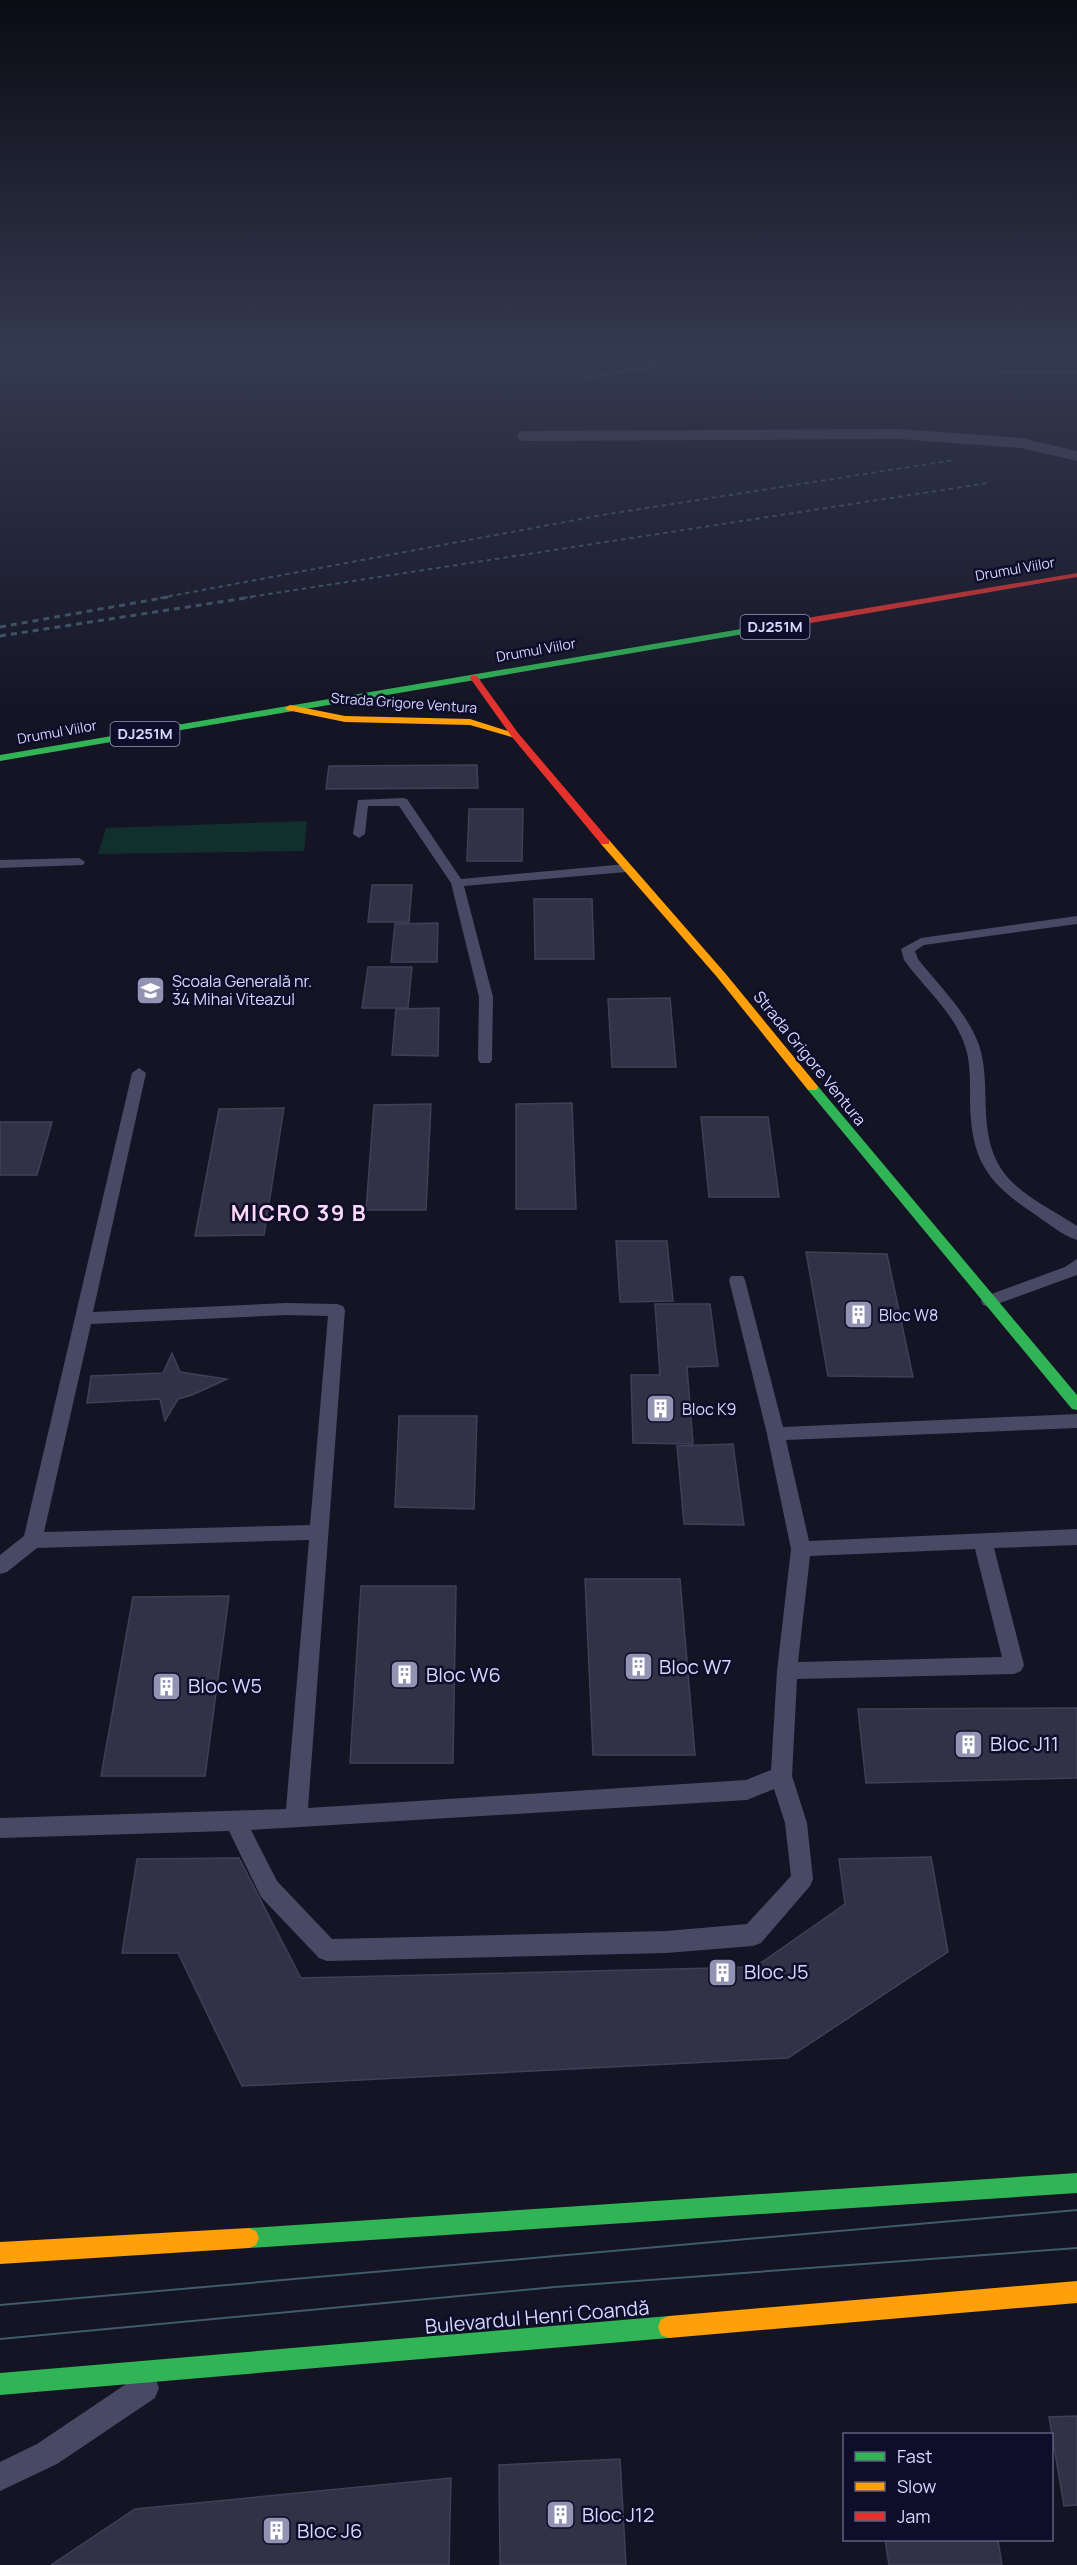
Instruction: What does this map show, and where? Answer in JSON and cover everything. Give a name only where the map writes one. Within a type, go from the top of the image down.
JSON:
[{"type":"main road","name":"Drumul Viilor","points":[[0,758],[1077,575]]},
{"type":"main road","name":"Strada Grigore Ventura","points":[[474,678],[515,735],[626,868],[721,975],[1077,1405]]},
{"type":"main road","name":"Strada Grigore Ventura","points":[[290,708],[345,719],[470,722],[515,735]]},
{"type":"main road","points":[[0,2253],[492,2223],[1077,2183]]},
{"type":"main road","name":"Bulevardul Henri Coandă","points":[[0,2384],[176,2367],[1077,2292]]},
{"type":"lane","points":[[359,834],[362,803],[403,802],[457,883],[486,997],[485,1060]]},
{"type":"lane","points":[[0,864],[80,862]]},
{"type":"lane","points":[[457,883],[626,868]]},
{"type":"lane","points":[[1077,920],[921,942],[908,949],[911,960],[957,1020],[972,1044],[976,1066],[982,1146],[993,1171],[1015,1192],[1077,1234]]},
{"type":"lane","points":[[33,1540],[139,1073]]},
{"type":"lane","points":[[989,1301],[1071,1271],[1077,1265]]},
{"type":"lane","points":[[236,1822],[269,1889],[327,1950],[666,1942],[753,1935],[801,1879],[796,1823],[781,1776],[787,1671],[801,1549],[776,1434],[737,1280]]},
{"type":"lane","points":[[84,1318],[286,1309],[337,1310],[317,1532],[296,1819]]},
{"type":"lane","points":[[776,1434],[1077,1421]]},
{"type":"lane","points":[[0,1566],[33,1540],[317,1532]]},
{"type":"lane","points":[[801,1549],[1077,1537]]},
{"type":"lane","points":[[787,1671],[1014,1665],[982,1542]]},
{"type":"lane","points":[[0,1828],[236,1822],[708,1794],[747,1790],[781,1776]]},
{"type":"lane","points":[[0,2477],[47,2454],[176,2367]]},
{"type":"green space","points":[[307,821],[304,851],[98,854],[106,828]]},
{"type":"building","points":[[477,765],[478,788],[326,789],[329,766]]},
{"type":"building","points":[[469,809],[523,809],[522,861],[467,861]]},
{"type":"building","points":[[372,885],[412,885],[409,922],[368,922]]},
{"type":"building","points":[[534,899],[592,899],[594,959],[535,959]]},
{"type":"building","points":[[438,923],[437,962],[391,962],[395,924]]},
{"type":"building","points":[[368,967],[412,967],[408,1008],[362,1008]]},
{"type":"building","points":[[670,998],[676,1067],[612,1067],[608,999]]},
{"type":"building","points":[[439,1008],[438,1056],[392,1055],[396,1009]]},
{"type":"building","points":[[572,1103],[576,1209],[516,1209],[516,1104]]},
{"type":"building","points":[[431,1104],[426,1210],[366,1210],[374,1105]]},
{"type":"building","points":[[284,1108],[264,1235],[195,1236],[219,1109]]},
{"type":"building","points":[[701,1117],[768,1117],[779,1197],[709,1197]]},
{"type":"building","points":[[0,1122],[52,1122],[37,1175],[0,1175]]},
{"type":"building","points":[[616,1241],[667,1241],[673,1301],[620,1302]]},
{"type":"building","name":"Bloc W8","points":[[806,1252],[887,1254],[913,1377],[828,1376]]},
{"type":"building","points":[[655,1304],[710,1304],[718,1366],[687,1367],[693,1444],[633,1443],[631,1375],[660,1375]]},
{"type":"building","points":[[172,1353],[180,1372],[227,1379],[178,1399],[165,1421],[160,1399],[87,1403],[91,1376],[163,1373]]},
{"type":"building","points":[[399,1416],[477,1416],[474,1509],[395,1507]]},
{"type":"building","points":[[733,1444],[744,1525],[684,1524],[677,1446]]},
{"type":"building","name":"Bloc W7","points":[[585,1579],[680,1579],[695,1755],[593,1755]]},
{"type":"building","name":"Bloc W6","points":[[361,1586],[456,1586],[453,1763],[350,1763]]},
{"type":"building","name":"Bloc W5","points":[[229,1596],[205,1776],[101,1776],[133,1597]]},
{"type":"building","name":"Bloc J11","points":[[1077,1708],[1077,1778],[866,1783],[858,1709]]},
{"type":"building","name":"Bloc J5","points":[[931,1857],[948,1952],[788,2058],[242,2086],[178,1953],[122,1953],[137,1859],[239,1858],[301,1978],[755,1967],[845,1904],[839,1859]]},
{"type":"building","points":[[1077,2416],[1077,2505],[1064,2506],[1049,2417]]},
{"type":"building","name":"Bloc J12","points":[[620,2459],[626,2565],[500,2565],[499,2465]]},
{"type":"building","name":"Bloc J6","points":[[451,2478],[449,2565],[51,2565],[135,2509]]},
{"type":"building","points":[[885,2541],[998,2541],[1002,2565],[889,2565]]},
{"type":"tram line","points":[[0,2305],[1077,2210]]},
{"type":"tram line","points":[[0,2339],[555,2287],[1077,2248]]},
{"type":"railway","points":[[160,598],[602,515],[866,474]]},
{"type":"railway","points":[[243,598],[988,483]]},
{"type":"railway","points":[[0,627],[168,597]]},
{"type":"railway","points":[[0,636],[252,597]]},
{"type":"traffic: fast","points":[[0,758],[747,631]]},
{"type":"traffic: fast","points":[[812,1087],[1077,1405]]},
{"type":"traffic: fast","points":[[249,2238],[1077,2183]]},
{"type":"traffic: fast","points":[[0,2384],[669,2327]]},
{"type":"traffic: slow","points":[[290,708],[345,719],[470,722],[515,735]]},
{"type":"traffic: slow","points":[[605,842],[721,975],[812,1087]]},
{"type":"traffic: slow","points":[[0,2253],[249,2238]]},
{"type":"traffic: slow","points":[[669,2327],[1077,2292]]},
{"type":"traffic: jam","points":[[747,631],[1077,575]]},
{"type":"traffic: jam","points":[[474,678],[515,735],[605,842]]},
{"type":"place","name":"Școala Generală nr. 34 Mihai Viteazul","points":[[151,990]]},
{"type":"place","name":"Bloc W8","points":[[858,1315]]},
{"type":"place","name":"Bloc K9","points":[[661,1409]]},
{"type":"place","name":"Bloc W7","points":[[638,1667]]},
{"type":"place","name":"Bloc W6","points":[[405,1675]]},
{"type":"place","name":"Bloc W5","points":[[167,1686]]},
{"type":"place","name":"Bloc J11","points":[[969,1744]]},
{"type":"place","name":"Bloc J5","points":[[723,1972]]},
{"type":"place","name":"Bloc J12","points":[[561,2515]]},
{"type":"place","name":"Bloc J6","points":[[276,2531]]},
{"type":"district","name":"MICRO 39 B","points":[[299,1213]]}]
